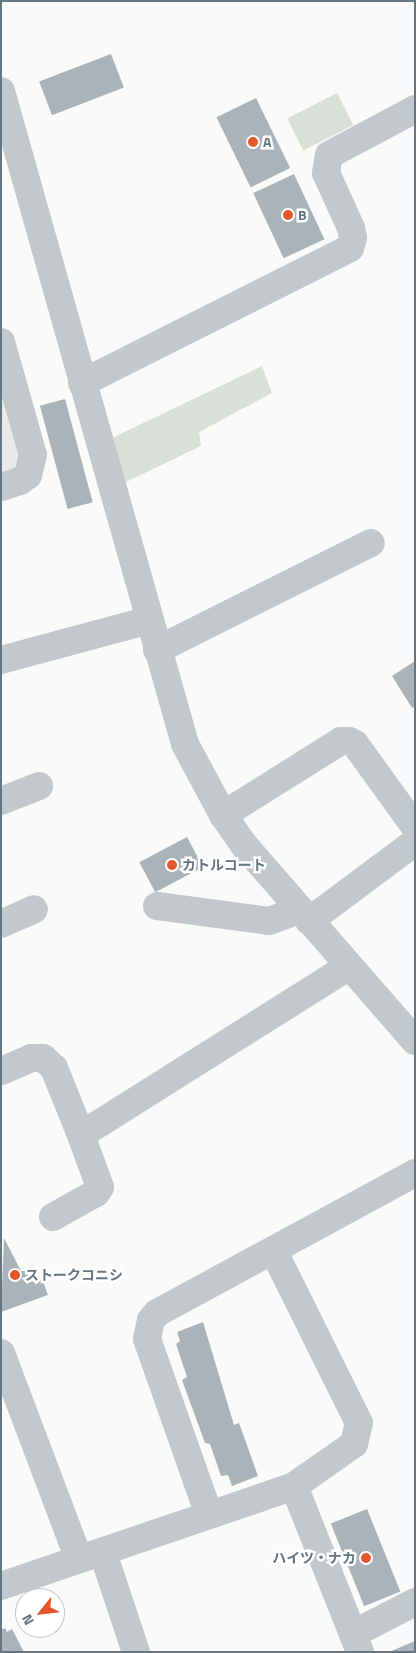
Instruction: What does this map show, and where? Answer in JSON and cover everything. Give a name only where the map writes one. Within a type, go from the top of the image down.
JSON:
[{"type":"street","points":[[1,90],[157,650],[186,744],[223,815],[244,845],[415,1041]]},
{"type":"street","points":[[82,384],[350,248],[353,238],[351,228],[326,173],[329,155],[415,109]]},
{"type":"street","points":[[1,342],[33,455],[28,475],[20,482],[1,487]]},
{"type":"street","points":[[157,650],[371,543]]},
{"type":"street","points":[[1,660],[149,620]]},
{"type":"street","points":[[223,815],[341,741],[349,741],[355,744],[415,827]]},
{"type":"street","points":[[1,801],[39,786]]},
{"type":"street","points":[[157,906],[269,921],[304,916],[415,842]]},
{"type":"street","points":[[1,924],[34,910]]},
{"type":"street","points":[[81,1135],[348,966]]},
{"type":"street","points":[[1,1071],[31,1058],[43,1058],[54,1068],[100,1186],[96,1193],[53,1217]]},
{"type":"street","points":[[209,1514],[147,1339],[148,1329],[157,1313],[415,1173]]},
{"type":"street","points":[[1,1586],[294,1486],[354,1444],[360,1429],[273,1250]]},
{"type":"street","points":[[1,1353],[91,1556],[136,1652]]},
{"type":"street","points":[[294,1486],[356,1643],[415,1602]]},
{"type":"shaded area","points":[[337,93],[353,125],[303,150],[287,118]]},
{"type":"shaded area","points":[[262,366],[272,393],[199,432],[201,446],[126,482],[112,438]]},
{"type":"shaded area","points":[[1,388],[21,457],[13,470],[1,473]]},
{"type":"building","points":[[111,54],[124,88],[52,115],[39,82]]},
{"type":"building","name":"A","points":[[256,98],[290,168],[251,187],[216,117]]},
{"type":"building","name":"B","points":[[294,174],[324,239],[284,258],[253,193]]},
{"type":"building","points":[[65,399],[93,502],[68,509],[40,406]]},
{"type":"building","points":[[415,661],[415,706],[412,708],[392,676]]},
{"type":"building","name":"カトルコート","points":[[187,837],[203,867],[155,892],[139,862]]},
{"type":"building","name":"ストークコニシ","points":[[4,1238],[21,1271],[27,1271],[31,1282],[42,1279],[48,1295],[1,1312]]},
{"type":"building","points":[[203,1322],[234,1425],[239,1423],[258,1476],[232,1486],[228,1475],[221,1476],[210,1444],[205,1443],[182,1380],[187,1377],[176,1344],[180,1341],[177,1332]]},
{"type":"building","name":"ハイツ・ナカ","points":[[367,1509],[400,1592],[364,1606],[331,1524]]},
{"type":"building","points":[[5,1628],[7,1632],[12,1629],[15,1638],[24,1652],[1,1652],[1,1630]]},
{"type":"building","points":[[415,1641],[415,1652],[389,1652]]},
{"type":"place","name":"A","points":[[253,142]]},
{"type":"place","name":"B","points":[[288,215]]},
{"type":"place","name":"カトルコート","points":[[172,865]]},
{"type":"place","name":"ストークコニシ","points":[[15,1275]]},
{"type":"place","name":"ハイツ・ナカ","points":[[366,1558]]}]
